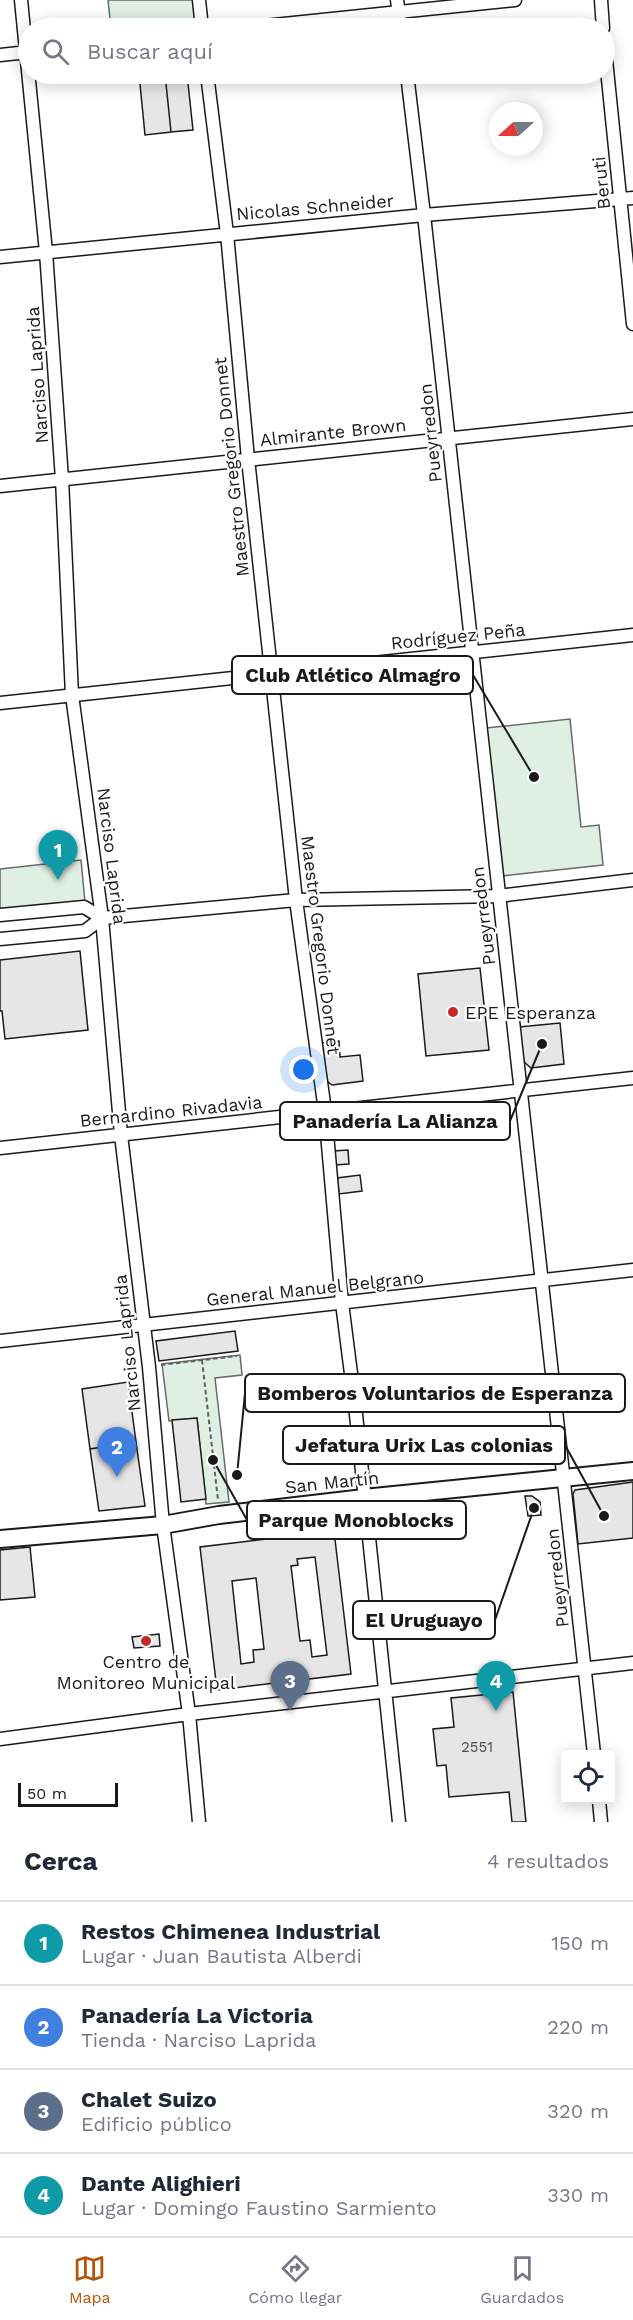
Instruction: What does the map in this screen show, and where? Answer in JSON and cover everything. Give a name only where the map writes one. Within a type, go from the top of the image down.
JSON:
[{"type":"main road","name":"San Martín","points":[[0,1539],[163,1525],[219,1515],[364,1498],[633,1471]]},
{"type":"street","name":"Narciso Laprida","points":[[21,0],[23,18]]},
{"type":"street","points":[[199,0],[201,18]]},
{"type":"street","points":[[314,18],[398,6],[515,0]]},
{"type":"street","points":[[601,0],[602,18]]},
{"type":"street","points":[[0,55],[18,53]]},
{"type":"street","name":"Narciso Laprida","points":[[30,84],[46,252],[62,479],[72,695],[102,918],[122,1135],[149,1367],[163,1525],[189,1714],[199,1822]]},
{"type":"street","name":"Maestro Gregorio Donnet","points":[[208,84],[227,234],[248,459],[296,900],[324,1112],[342,1303],[356,1405],[399,1822]]},
{"type":"street","name":"Pueyrredon","points":[[407,84],[424,215],[593,1750]]},
{"type":"street","name":"Beruti","points":[[610,84],[627,199],[633,324]]},
{"type":"street","name":"Nicolas Schneider","points":[[0,257],[424,215],[627,199]]},
{"type":"street","name":"Almirante Brown","points":[[0,486],[633,419]]},
{"type":"street","name":"Rodríguez Peña","points":[[0,703],[633,635]]},
{"type":"street","points":[[0,939],[85,931],[102,918],[296,900],[498,896],[633,880]]},
{"type":"street","points":[[0,915],[84,907],[102,918]]},
{"type":"street","name":"Bernardino Rivadavia","points":[[0,1148],[633,1078]]},
{"type":"street","name":"General Manuel Belgrano","points":[[0,1341],[633,1270]]},
{"type":"street","points":[[0,1738],[633,1663]]},
{"type":"street","points":[[599,1804],[601,1822]]},
{"type":"path","points":[[149,1367],[237,1356]]},
{"type":"path","points":[[202,1360],[219,1515]]},
{"type":"green space","points":[[108,0],[199,0],[201,18],[110,18]]},
{"type":"green space","points":[[570,719],[581,827],[599,825],[603,865],[502,876],[486,728]]},
{"type":"green space","points":[[81,860],[85,902],[0,911],[0,869]]},
{"type":"green space","points":[[240,1355],[242,1375],[215,1378],[229,1502],[206,1504],[197,1418],[169,1421],[162,1364]]},
{"type":"building","points":[[140,84],[166,84],[171,132],[145,135]]},
{"type":"building","points":[[166,84],[188,84],[193,130],[171,132]]},
{"type":"building","points":[[80,951],[88,1030],[5,1039],[2,1011],[0,1011],[0,960]]},
{"type":"building","name":"EPE Esperanza","points":[[480,968],[489,1050],[426,1056],[418,974]]},
{"type":"building","points":[[560,1023],[564,1064],[531,1068],[523,1061],[519,1027]]},
{"type":"building","points":[[339,1041],[340,1057],[360,1055],[363,1081],[332,1085],[323,1078],[319,1043]]},
{"type":"building","points":[[348,1150],[349,1164],[335,1165],[333,1151]]},
{"type":"building","points":[[360,1175],[362,1191],[339,1194],[337,1178]]},
{"type":"building","points":[[235,1331],[238,1351],[159,1361],[156,1341]]},
{"type":"building","points":[[128,1382],[136,1442],[90,1449],[82,1389]]},
{"type":"building","points":[[197,1418],[206,1499],[181,1502],[172,1420]]},
{"type":"building","points":[[136,1442],[145,1506],[99,1511],[90,1449]]},
{"type":"building","points":[[633,1482],[633,1538],[578,1544],[573,1494],[575,1490]]},
{"type":"building","points":[[525,1496],[532,1496],[540,1502],[541,1515],[528,1516]]},
{"type":"building","points":[[334,1531],[351,1674],[217,1690],[200,1547]],"holes":[[[315,1557],[327,1655],[312,1657],[310,1640],[300,1641],[291,1566],[298,1565],[297,1559]],[[256,1578],[264,1649],[253,1650],[254,1662],[241,1664],[232,1581]]]},
{"type":"building","points":[[30,1547],[35,1597],[0,1600],[0,1550]]},
{"type":"building","name":"Centro de Monitoreo Municipal","points":[[159,1634],[160,1646],[134,1648],[132,1637]]},
{"type":"building","points":[[513,1692],[526,1822],[512,1822],[509,1792],[449,1797],[446,1765],[437,1766],[433,1729],[454,1727],[451,1698]]},
{"type":"place","name":"Club Atlético Almagro","points":[[534,777]]},
{"type":"place","name":"Restos Chimenea Industrial","points":[[58,880]]},
{"type":"place","name":"EPE Esperanza","points":[[453,1012]]},
{"type":"place","name":"Panadería La Alianza","points":[[542,1044]]},
{"type":"place","name":"Parque Monoblocks","points":[[213,1460]]},
{"type":"place","name":"Bomberos Voluntarios de Esperanza","points":[[237,1475]]},
{"type":"place","name":"Panadería La Victoria","points":[[117,1477]]},
{"type":"place","name":"El Uruguayo","points":[[534,1508]]},
{"type":"place","name":"Jefatura Urix Las colonias","points":[[604,1516]]},
{"type":"place","name":"Centro de Monitoreo Municipal","points":[[146,1641]]},
{"type":"place","name":"Chalet Suizo","points":[[290,1711]]},
{"type":"place","name":"Dante Alighieri","points":[[496,1711]]}]
